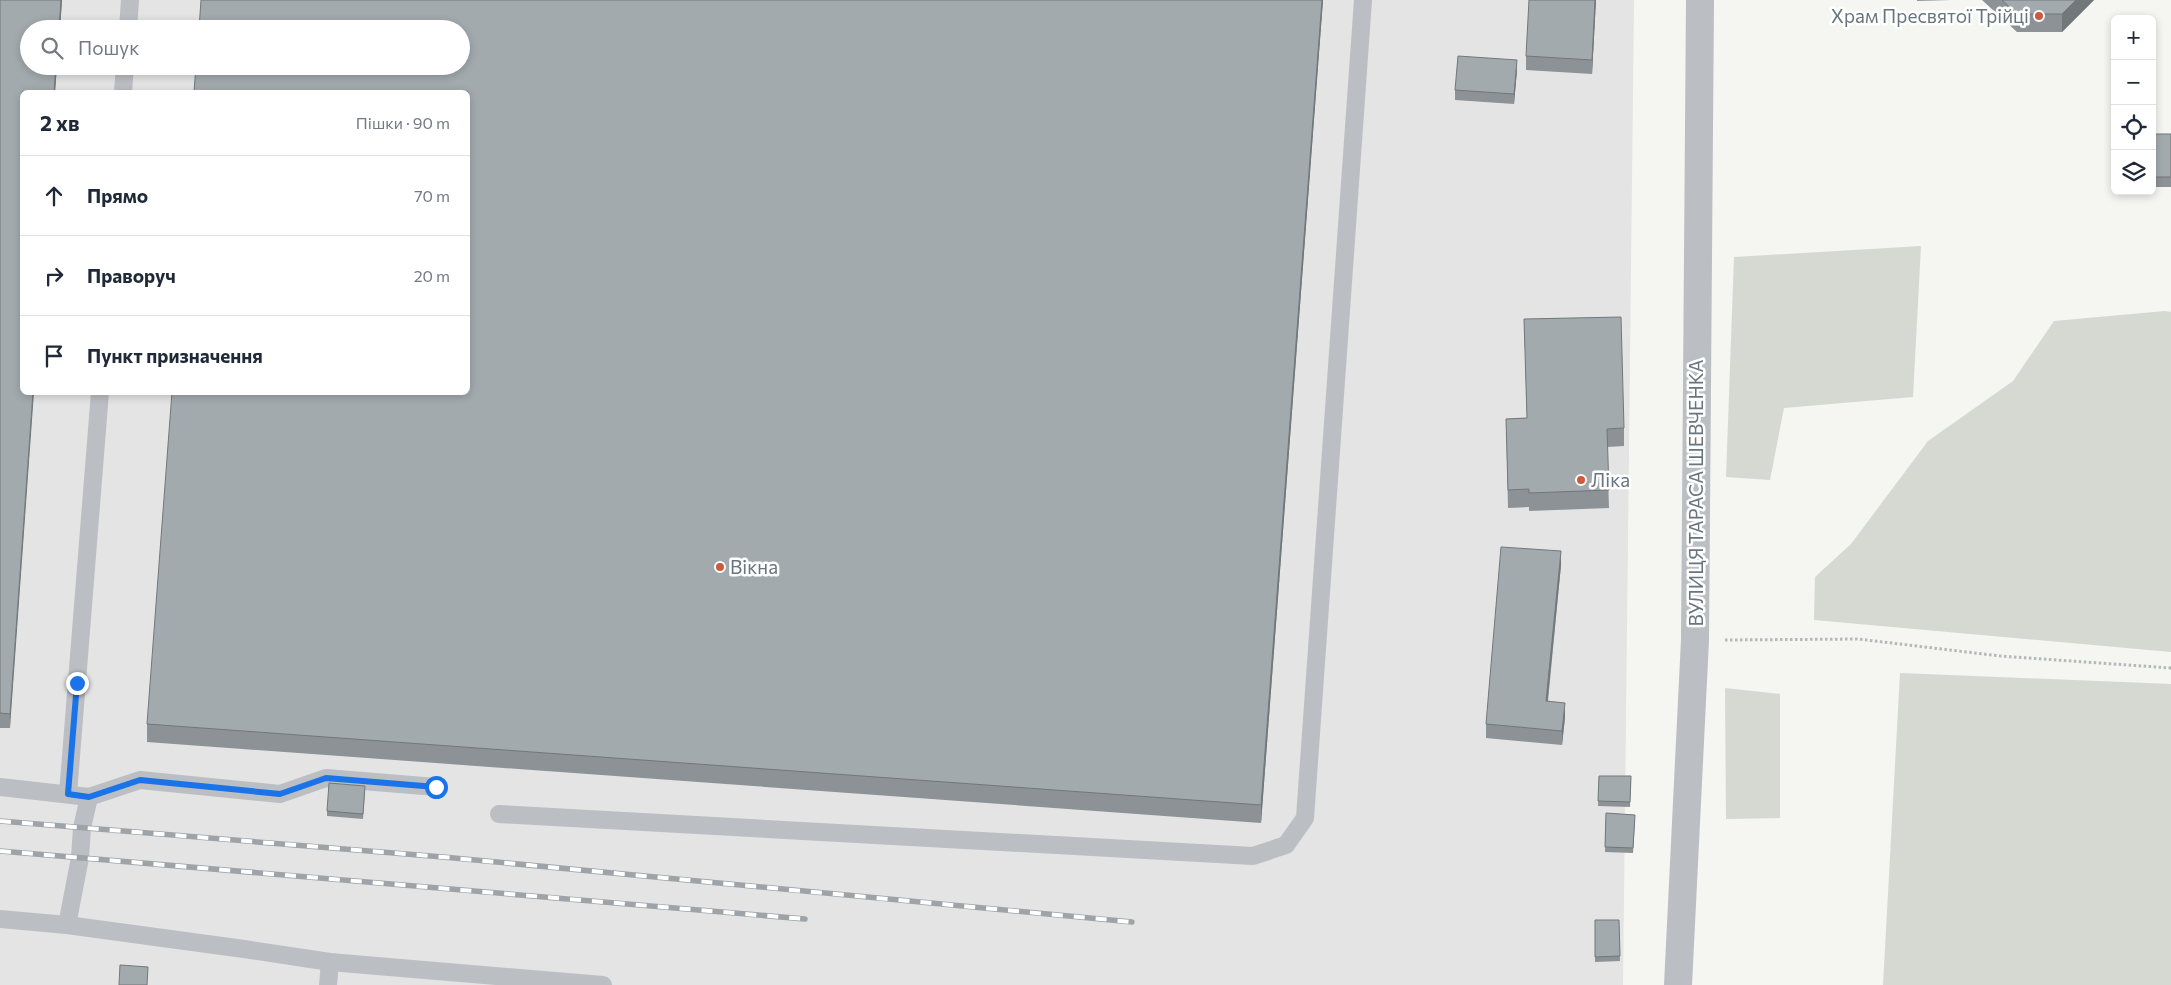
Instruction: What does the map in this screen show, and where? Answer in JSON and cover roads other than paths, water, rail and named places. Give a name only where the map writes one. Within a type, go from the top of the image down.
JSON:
[{"type":"street","name":"ВУЛИЦЯ ТАРАСА ШЕВЧЕНКА","points":[[1678,985],[1695,640],[1700,0]]},
{"type":"lane","points":[[129,20],[130,0]]},
{"type":"lane","points":[[499,814],[1253,856],[1286,845],[1305,818],[1363,0]]},
{"type":"lane","points":[[123,90],[124,75]]},
{"type":"lane","points":[[68,794],[100,395]]},
{"type":"lane","points":[[0,787],[89,797],[140,780],[280,794],[326,778],[436,787]]},
{"type":"lane","points":[[66,925],[80,858],[82,828],[89,797]]},
{"type":"lane","points":[[0,919],[66,925],[244,948],[330,962],[603,985]]},
{"type":"lane","points":[[328,985],[330,962]]},
{"type":"railway","points":[[0,821],[443,857],[1132,922]]},
{"type":"railway","points":[[0,851],[805,919]]},
{"type":"place","name":"Храм Пресвятої Трійці","points":[[2039,16]]},
{"type":"place","name":"Ліка","points":[[1581,480]]},
{"type":"place","name":"Вікна","points":[[720,567]]}]
